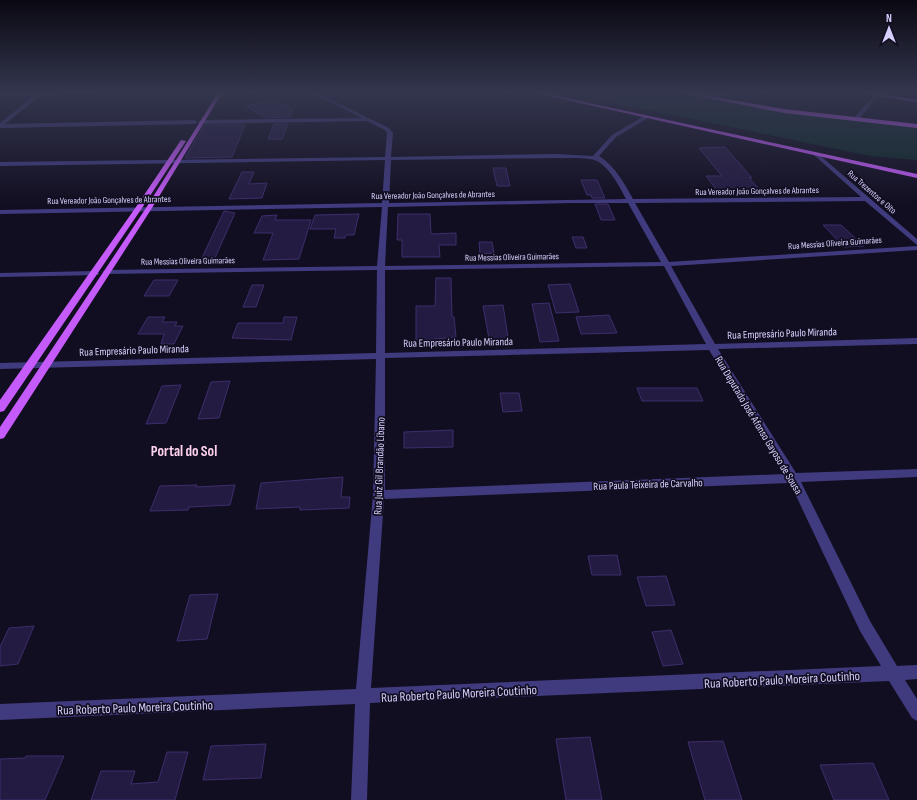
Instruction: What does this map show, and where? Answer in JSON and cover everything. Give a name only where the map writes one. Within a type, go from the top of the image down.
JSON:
[{"type":"main road","points":[[0,435],[106,272],[150,208],[191,130]]},
{"type":"main road","points":[[0,408],[139,208],[195,130]]},
{"type":"main road","points":[[707,130],[917,176]]},
{"type":"street","name":"Rua Juiz Gil Brandão Líbano","points":[[359,800],[363,697],[379,495],[381,269],[388,158],[389,131],[388,130]]},
{"type":"street","points":[[0,164],[175,160],[595,157],[614,136],[624,130]]},
{"type":"street","name":"Rua Trezentos e Oito","points":[[816,154],[917,243]]},
{"type":"street","name":"Rua Deputado José Afonso Gayoso de Sousa","points":[[595,157],[614,173],[631,200],[713,348],[793,478],[864,626],[917,713]]},
{"type":"street","name":"Rua Vereador João Gonçalves de Abrantes","points":[[0,212],[139,208],[384,206],[631,200],[866,199]]},
{"type":"street","name":"Rua Messias Oliveira Guimarães","points":[[106,272],[667,264],[917,248]]},
{"type":"street","points":[[0,275],[95,273]]},
{"type":"street","name":"Rua Empresário Paulo Miranda","points":[[0,366],[381,355],[713,348],[917,341]]},
{"type":"street","name":"Rua Paula Teixeira de Carvalho","points":[[379,495],[917,473]]},
{"type":"street","name":"Rua Roberto Paulo Moreira Coutinho","points":[[0,712],[917,672]]},
{"type":"green space","points":[[746,130],[917,130],[917,160],[870,156]]},
{"type":"building","points":[[201,130],[243,130],[232,157],[185,158]]},
{"type":"building","points":[[271,130],[285,130],[282,139],[268,139]]},
{"type":"building","points":[[725,147],[762,192],[719,193],[706,176],[722,176],[699,148]]},
{"type":"building","points":[[493,168],[506,168],[510,186],[497,186]]},
{"type":"building","points":[[242,172],[254,172],[249,184],[267,183],[262,198],[229,199]]},
{"type":"building","points":[[581,180],[597,180],[605,198],[592,198],[591,195],[587,195]]},
{"type":"building","points":[[595,204],[608,204],[615,220],[601,220]]},
{"type":"building","points":[[224,211],[235,213],[214,260],[201,260]]},
{"type":"building","points":[[359,214],[354,235],[346,235],[345,238],[334,238],[336,229],[310,229],[315,215]]},
{"type":"building","points":[[398,214],[430,214],[431,234],[456,233],[456,245],[439,245],[440,257],[402,257],[402,240],[397,240]]},
{"type":"building","points":[[277,215],[275,220],[311,220],[299,259],[263,260],[273,233],[254,233],[262,216]]},
{"type":"building","points":[[823,225],[841,225],[864,246],[844,247]]},
{"type":"building","points":[[572,237],[583,237],[587,248],[576,248]]},
{"type":"building","points":[[479,242],[492,242],[494,253],[480,254]]},
{"type":"building","points":[[436,278],[451,278],[452,317],[454,317],[456,337],[416,341],[416,306],[435,306]]},
{"type":"building","points":[[154,280],[178,280],[169,296],[144,296]]},
{"type":"building","points":[[570,284],[579,312],[556,313],[548,285]]},
{"type":"building","points":[[252,285],[264,285],[256,307],[243,307]]},
{"type":"building","points":[[549,303],[559,341],[540,342],[532,304]]},
{"type":"building","points":[[503,305],[509,344],[490,344],[483,306]]},
{"type":"building","points":[[609,315],[617,333],[581,334],[576,317]]},
{"type":"building","points":[[148,317],[165,317],[162,322],[177,322],[175,326],[183,326],[174,344],[161,344],[164,334],[138,334]]},
{"type":"building","points":[[284,317],[297,317],[291,340],[232,338],[238,323],[283,323]]},
{"type":"building","points":[[230,381],[219,418],[198,419],[211,382]]},
{"type":"building","points":[[181,385],[166,423],[146,424],[162,386]]},
{"type":"building","points":[[637,388],[697,388],[703,401],[642,401]]},
{"type":"building","points":[[500,393],[519,393],[522,411],[503,412]]},
{"type":"building","points":[[453,430],[453,447],[404,448],[404,432]]},
{"type":"building","points":[[343,477],[341,497],[350,497],[349,508],[300,510],[300,507],[256,509],[261,483]]},
{"type":"building","points":[[197,485],[196,487],[235,485],[230,505],[189,507],[188,510],[150,511],[160,486]]},
{"type":"building","points":[[617,555],[621,575],[592,575],[588,556]]},
{"type":"building","points":[[666,576],[675,605],[646,606],[637,577]]},
{"type":"building","points":[[218,594],[207,639],[177,641],[190,595]]},
{"type":"building","points":[[34,626],[18,664],[0,666],[0,647],[9,628]]},
{"type":"building","points":[[671,630],[683,664],[663,666],[652,632]]},
{"type":"building","points":[[590,737],[602,800],[566,800],[556,739]]},
{"type":"building","points":[[723,741],[742,800],[705,800],[688,742]]},
{"type":"building","points":[[266,744],[261,778],[203,780],[211,746]]},
{"type":"building","points":[[167,752],[188,752],[175,800],[91,800],[101,771],[135,771],[131,784],[158,782]]},
{"type":"building","points":[[26,756],[64,756],[45,800],[0,800],[0,759],[25,758]]},
{"type":"building","points":[[873,763],[889,800],[834,800],[820,765]]},
{"type":"district","name":"Portal do Sol","points":[[184,451]]}]
